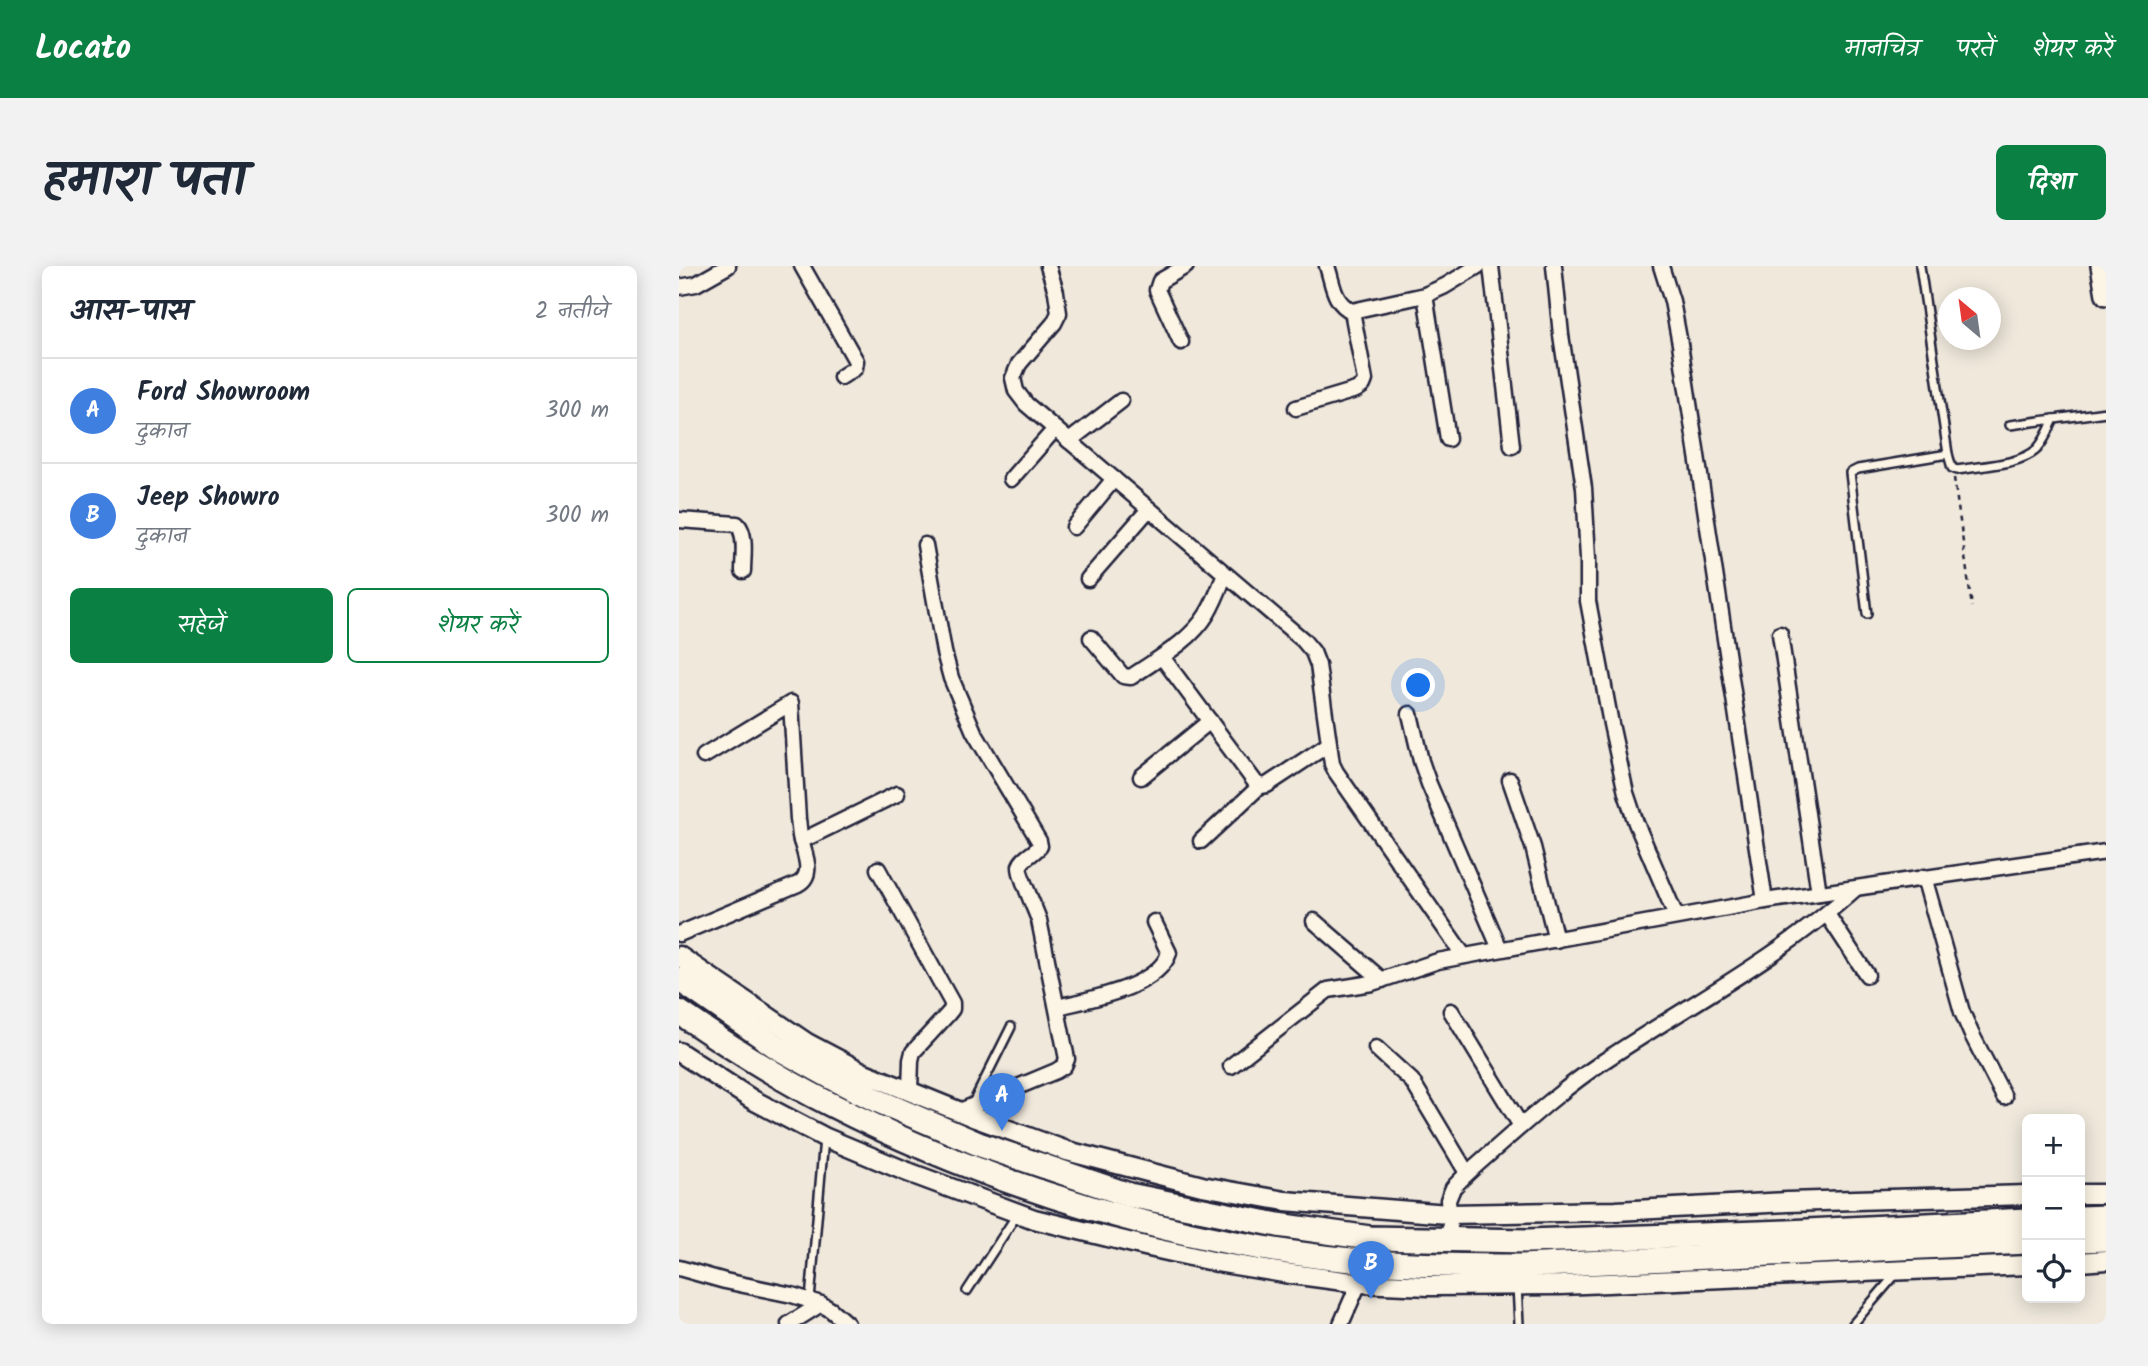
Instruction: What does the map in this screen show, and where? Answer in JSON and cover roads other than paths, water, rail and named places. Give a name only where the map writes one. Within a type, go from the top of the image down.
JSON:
[{"type":"highway","points":[[679,979],[780,1049],[829,1076],[930,1124],[1024,1161],[1129,1195],[1216,1214],[1370,1238],[1451,1241],[1620,1238],[2022,1220]]},
{"type":"highway","points":[[679,1012],[757,1063],[827,1102],[883,1130],[989,1175],[1129,1218],[1257,1246],[1371,1261],[1448,1266],[1521,1266],[2022,1242]]},
{"type":"highway","points":[[2085,1218],[2106,1217]]},
{"type":"highway","points":[[1620,1238],[1620,1263]]},
{"type":"highway","points":[[2085,1240],[2106,1238]]},
{"type":"main road","points":[[2101,266],[2106,295]]},
{"type":"street","points":[[679,287],[696,284],[728,266]]},
{"type":"street","points":[[802,266],[856,361],[855,368],[841,377]]},
{"type":"street","points":[[1048,266],[1059,313],[1054,323],[1019,364],[1013,378],[1016,391],[1025,404],[1303,640],[1313,652],[1318,665],[1332,764],[1341,781],[1464,956]]},
{"type":"street","points":[[1181,342],[1157,290],[1160,281],[1186,266]]},
{"type":"street","points":[[1327,266],[1338,300],[1352,311],[1425,295],[1478,266]]},
{"type":"street","points":[[1491,266],[1512,446]]},
{"type":"street","points":[[1554,266],[1561,335],[1584,488],[1588,601],[1605,697],[1630,803],[1676,916]]},
{"type":"street","points":[[1661,266],[1672,301],[1680,344],[1765,901]]},
{"type":"street","points":[[1425,295],[1448,439]]},
{"type":"street","points":[[1296,408],[1356,390],[1363,385],[1352,311]]},
{"type":"street","points":[[1069,440],[1121,401]]},
{"type":"street","points":[[1011,479],[1055,429]]},
{"type":"street","points":[[1074,527],[1114,479]]},
{"type":"street","points":[[1088,579],[1149,509]]},
{"type":"street","points":[[679,520],[737,524],[742,534],[743,571]]},
{"type":"street","points":[[925,545],[951,678],[974,732],[1039,841],[1040,846],[1024,860],[1019,870],[1039,920],[1067,1050],[1064,1066],[1056,1071],[966,1109]]},
{"type":"street","points":[[1091,638],[1123,676],[1131,677],[1187,637],[1206,616],[1225,573]]},
{"type":"street","points":[[1780,634],[1819,893]]},
{"type":"street","points":[[1162,656],[1260,786]]},
{"type":"street","points":[[679,934],[804,880],[807,873],[801,841],[791,703],[705,756]]},
{"type":"street","points":[[1410,714],[1429,785],[1500,949]]},
{"type":"street","points":[[1141,777],[1210,721]]},
{"type":"street","points":[[1201,841],[1260,786],[1266,785],[1329,744]]},
{"type":"street","points":[[1510,780],[1533,847],[1556,940]]},
{"type":"street","points":[[801,841],[897,794]]},
{"type":"street","points":[[1230,1066],[1328,990],[1383,980],[1421,965],[1765,901],[2106,852]]},
{"type":"street","points":[[878,869],[952,1003],[952,1009],[913,1052],[910,1091]]},
{"type":"street","points":[[1924,877],[1962,1012],[2004,1097]]},
{"type":"street","points":[[1451,1241],[1448,1200],[1453,1188],[1467,1173],[1577,1080],[1764,959],[1827,914],[1855,889]]},
{"type":"street","points":[[1827,914],[1867,975]]},
{"type":"street","points":[[1314,921],[1383,980]]},
{"type":"street","points":[[1058,1007],[1135,984],[1161,966],[1169,953],[1154,922]]},
{"type":"street","points":[[679,956],[807,1043],[862,1072],[966,1109],[1067,1151],[1202,1186],[1285,1201],[1448,1214],[1616,1211],[1787,1202],[2022,1195]]},
{"type":"street","points":[[1451,1011],[1521,1126]]},
{"type":"street","points":[[1376,1048],[1412,1081],[1467,1173]]},
{"type":"street","points":[[679,1052],[753,1100],[824,1137],[905,1171],[1018,1213],[1118,1240],[1217,1262],[1359,1283],[1430,1286],[2022,1265]]},
{"type":"street","points":[[2085,1194],[2106,1194]]},
{"type":"street","points":[[2085,1262],[2106,1261]]},
{"type":"street","points":[[679,1268],[816,1303],[831,1310],[847,1324]]},
{"type":"street","points":[[1341,1324],[1359,1283]]},
{"type":"street","points":[[789,1324],[816,1303]]},
{"type":"lane","points":[[1920,266],[1952,468],[1957,470],[2018,460],[2029,455],[2045,439],[2054,419]]},
{"type":"lane","points":[[2010,425],[2106,412]]},
{"type":"lane","points":[[1867,614],[1850,473],[1858,469],[1948,454]]},
{"type":"lane","points":[[966,1109],[1011,1027]]},
{"type":"lane","points":[[816,1303],[824,1137]]},
{"type":"lane","points":[[967,1292],[1018,1213]]},
{"type":"lane","points":[[1853,1324],[1898,1271]]},
{"type":"lane","points":[[1517,1285],[1519,1324]]},
{"type":"place","name":"Ford Showroom","points":[[1002,1131]]},
{"type":"place","name":"Jeep Showro","points":[[1371,1299]]}]
